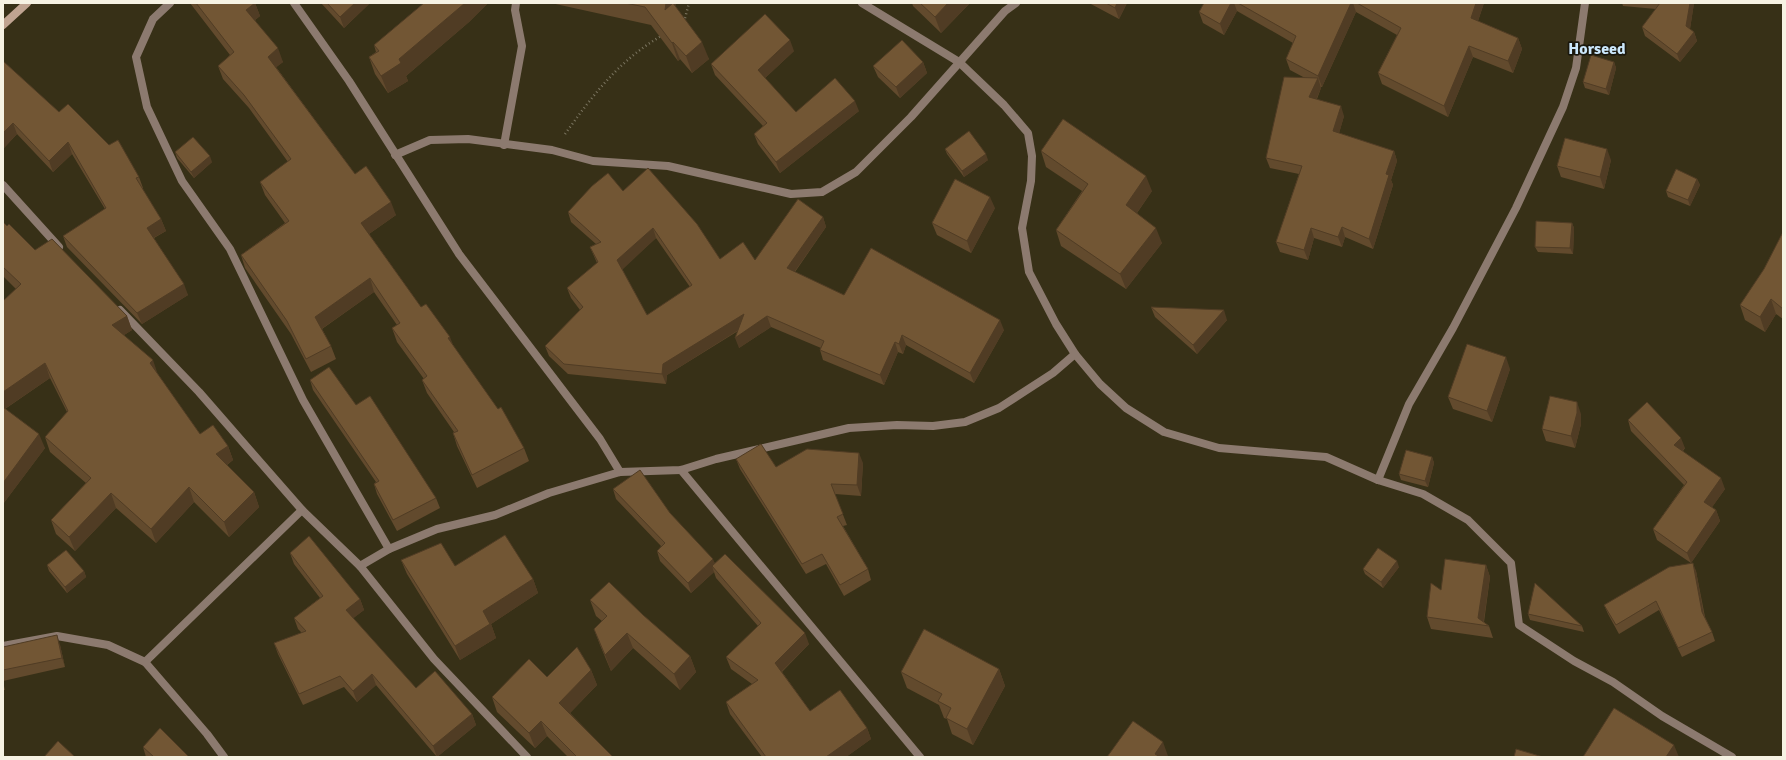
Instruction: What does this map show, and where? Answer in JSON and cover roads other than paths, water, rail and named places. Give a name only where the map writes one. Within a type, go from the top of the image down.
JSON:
[{"type":"main road","points":[[3,25],[27,3]]},
{"type":"street","points":[[170,3],[154,19],[136,57],[147,107],[182,181],[230,249],[303,400],[389,549]]},
{"type":"street","points":[[294,3],[349,81],[459,254],[600,439],[620,472]]},
{"type":"street","points":[[504,145],[522,46],[515,10],[516,3]]},
{"type":"street","points":[[862,3],[959,62],[1004,105],[1028,133],[1032,156],[1031,181],[1022,228],[1029,272],[1056,324],[1075,354],[1100,384],[1126,408],[1164,432],[1219,448],[1326,457],[1378,480],[1423,494],[1468,520],[1510,563],[1519,625],[1574,661],[1613,682],[1662,716],[1732,757]]},
{"type":"street","points":[[395,155],[430,140],[468,139],[504,145],[552,150],[593,161],[668,166],[791,194],[822,192],[856,172],[911,117],[1005,11],[1016,3]]},
{"type":"street","points":[[1378,480],[1408,404],[1457,321],[1516,208],[1563,107],[1576,68],[1585,3]]},
{"type":"street","points":[[3,185],[62,251]]},
{"type":"street","points":[[112,302],[199,392],[302,510],[360,566],[434,659],[527,757]]},
{"type":"street","points":[[360,566],[389,549],[437,529],[495,515],[549,493],[620,472],[681,470],[716,459],[849,428],[897,425],[933,426],[965,422],[999,408],[1053,373],[1075,354]]},
{"type":"street","points":[[681,470],[920,757]]},
{"type":"street","points":[[145,662],[302,510]]},
{"type":"street","points":[[3,646],[57,636],[108,645],[145,662],[207,734],[224,757]]},
{"type":"district","name":"Horseed","points":[[1597,49]]}]
